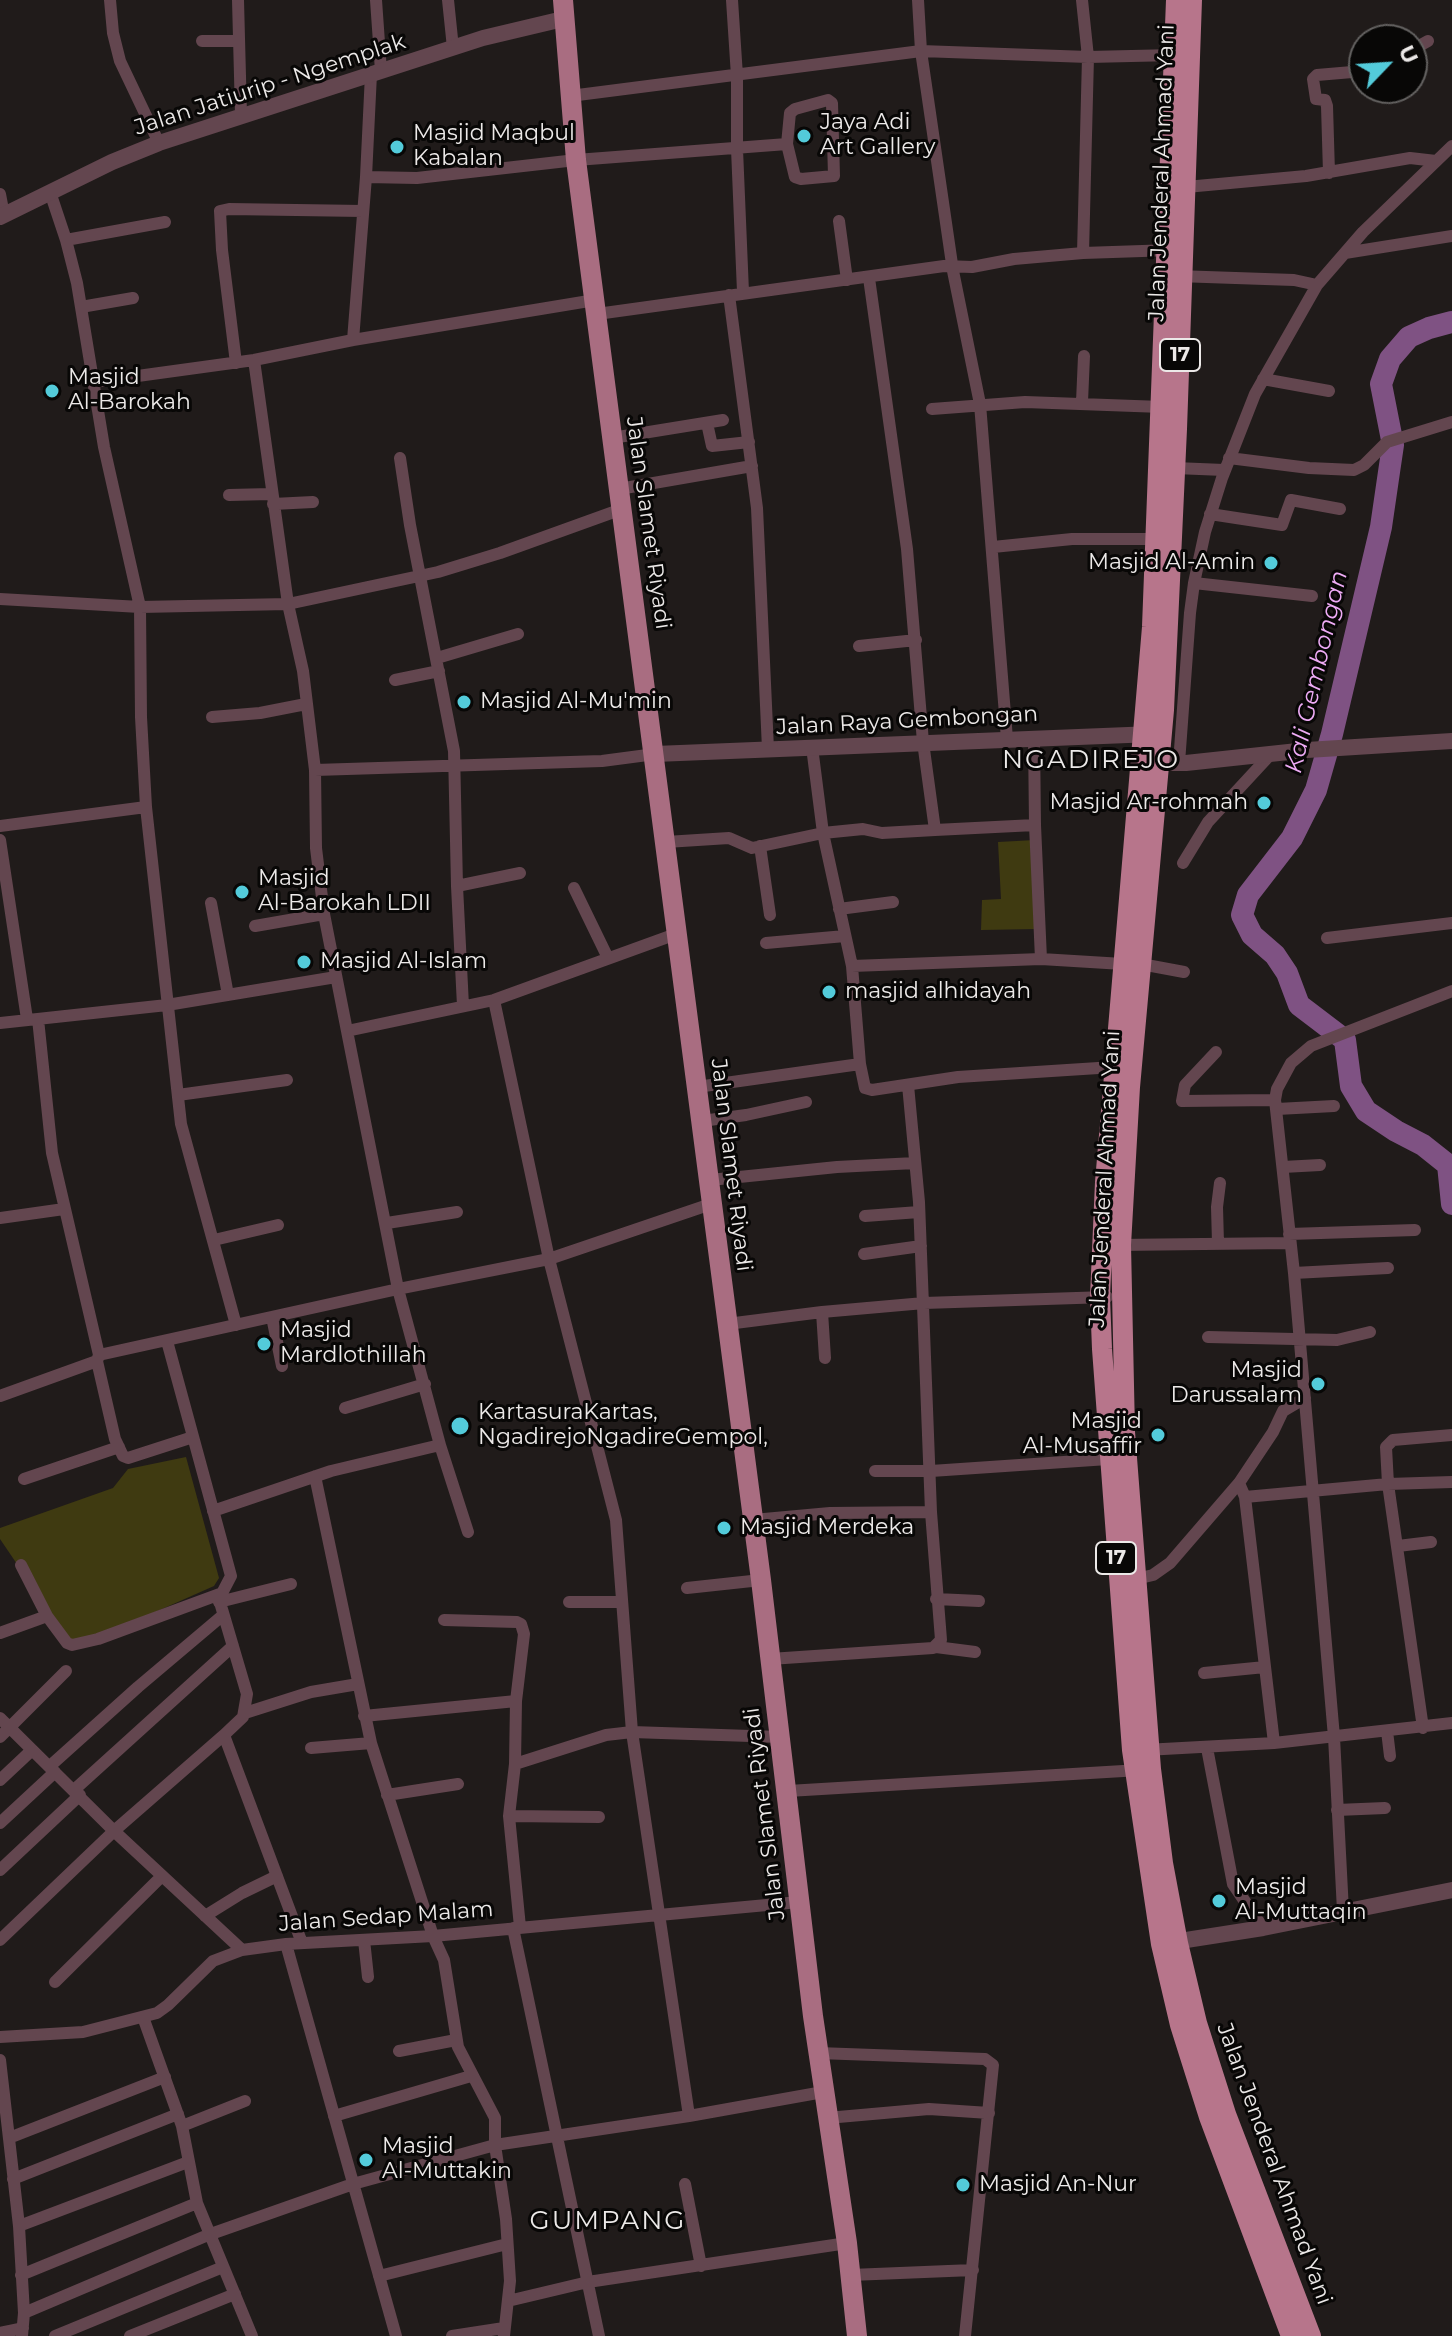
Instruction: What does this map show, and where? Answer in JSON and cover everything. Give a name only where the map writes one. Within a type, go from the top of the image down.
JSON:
[{"type":"highway","name":"Jalan Jenderal Ahmad Yani","points":[[1152,734],[1175,468],[1176,0]]},
{"type":"highway","name":"Jalan Jenderal Ahmad Yani","points":[[1175,250],[1186,187],[1192,0]]},
{"type":"highway","name":"Jalan Jenderal Ahmad Yani","points":[[1142,1760],[1136,1579],[1125,1432],[1122,1296],[1111,1245],[1114,1067],[1132,964],[1159,763],[1152,734],[1156,539],[1162,407],[1174,276]]},
{"type":"highway","name":"Jalan Jenderal Ahmad Yani","points":[[1132,964],[1130,1087],[1111,1245],[1100,1297],[1108,1459],[1142,1760],[1163,1863],[1180,2025],[1246,2219],[1291,2336]]},
{"type":"highway","name":"Jalan Jenderal Ahmad Yani","points":[[1169,1943],[1226,2114],[1311,2336]]},
{"type":"main road","name":"Jalan Slamet Riyadi","points":[[563,10],[576,160],[710,1180],[823,2092],[847,2243],[857,2336]]},
{"type":"street","points":[[110,0],[120,61],[159,143]]},
{"type":"street","points":[[238,0],[241,114]]},
{"type":"street","points":[[353,340],[376,72],[376,0]]},
{"type":"street","points":[[448,0],[453,48]]},
{"type":"street","points":[[732,0],[743,292]]},
{"type":"street","points":[[918,0],[921,51],[953,266],[980,404],[1007,739]]},
{"type":"street","points":[[1082,0],[1088,57],[1083,253]]},
{"type":"street","name":"Jalan Jatiurip - Ngemplak","points":[[2,216],[159,143],[563,10]]},
{"type":"street","points":[[202,41],[238,41]]},
{"type":"street","points":[[570,96],[921,51],[1088,57],[1175,55]]},
{"type":"street","points":[[1329,173],[1327,106],[1325,100],[1316,99],[1313,79],[1317,75],[1348,72]]},
{"type":"street","points":[[828,100],[832,103],[834,176],[795,177],[787,144],[790,113],[828,100]]},
{"type":"street","points":[[366,177],[417,178],[576,160],[787,144]]},
{"type":"street","points":[[1452,146],[1317,285],[1263,379],[1227,464],[1210,514],[1159,763],[1452,741]]},
{"type":"street","points":[[1186,187],[1329,173],[1410,158],[1436,161]]},
{"type":"street","points":[[50,192],[66,240],[81,307],[104,447],[140,607],[146,807],[178,1095],[184,1137],[236,1325]]},
{"type":"street","points":[[0,194],[2,216]]},
{"type":"street","points":[[236,363],[220,211],[363,211]]},
{"type":"street","points":[[839,221],[847,280]]},
{"type":"street","points":[[66,240],[165,222]]},
{"type":"street","points":[[1345,253],[1452,236]]},
{"type":"street","points":[[94,382],[236,363],[353,340],[596,307],[729,295],[953,266],[972,267],[1014,259],[1175,250]]},
{"type":"street","points":[[1174,276],[1294,280],[1317,285]]},
{"type":"street","points":[[869,278],[907,549],[923,742],[935,830]]},
{"type":"street","points":[[729,295],[758,521],[768,749]]},
{"type":"street","points":[[81,307],[133,298]]},
{"type":"street","points":[[1082,402],[1084,356]]},
{"type":"street","points":[[254,360],[288,604],[303,671],[315,770],[316,848],[324,914],[398,1289],[440,1445],[468,1532]]},
{"type":"street","points":[[1263,379],[1329,391]]},
{"type":"street","points":[[932,409],[980,404],[1082,402],[1162,407]]},
{"type":"street","points":[[612,438],[723,420]]},
{"type":"street","points":[[1175,468],[1227,464],[1342,471],[1364,465],[1387,442],[1452,422]]},
{"type":"street","points":[[707,423],[712,446],[749,442]]},
{"type":"street","points":[[400,458],[455,766],[463,1006]]},
{"type":"street","points":[[0,599],[140,607],[288,604],[420,577],[500,553],[620,499],[752,466]]},
{"type":"street","points":[[229,495],[313,502]]},
{"type":"street","points":[[1210,514],[1282,525],[1291,500],[1340,509]]},
{"type":"street","points":[[993,547],[1072,539],[1156,539]]},
{"type":"street","points":[[1194,583],[1312,596]]},
{"type":"street","points":[[395,680],[518,634]]},
{"type":"street","points":[[859,646],[916,640]]},
{"type":"street","points":[[212,717],[260,713],[306,704]]},
{"type":"street","name":"Jalan Raya Gembongan","points":[[655,754],[1152,734]]},
{"type":"street","points":[[1034,737],[1041,959]]},
{"type":"street","points":[[812,747],[823,833],[852,966],[860,1064],[863,1085],[867,1090],[971,1076],[1114,1067]]},
{"type":"street","points":[[315,770],[602,761],[655,754]]},
{"type":"street","points":[[1183,863],[1208,822],[1270,755]]},
{"type":"street","points":[[0,826],[146,807]]},
{"type":"street","points":[[666,842],[729,838],[752,848],[823,833],[863,829],[882,833],[1035,825]]},
{"type":"street","points":[[0,840],[4,902],[33,1019],[52,1153],[119,1447],[123,1456],[128,1458],[193,1437]]},
{"type":"street","points":[[760,846],[770,915]]},
{"type":"street","points":[[457,886],[520,873]]},
{"type":"street","points":[[574,888],[608,958]]},
{"type":"street","points":[[839,909],[893,902]]},
{"type":"street","points":[[211,903],[228,995]]},
{"type":"street","points":[[255,926],[324,914]]},
{"type":"street","points":[[1327,938],[1452,923]]},
{"type":"street","points":[[347,1031],[494,1000],[676,934]]},
{"type":"street","points":[[766,943],[845,936]]},
{"type":"street","points":[[852,966],[1041,959],[1132,964],[1184,972]]},
{"type":"street","points":[[0,1023],[167,1005],[336,977]]},
{"type":"street","points":[[1343,1911],[1334,1737],[1277,1089],[1291,1063],[1311,1046],[1452,991]]},
{"type":"street","points":[[494,1000],[549,1259],[616,1520],[632,1732],[689,2116]]},
{"type":"street","points":[[1216,1052],[1185,1085],[1182,1101],[1334,1106]]},
{"type":"street","points":[[697,1087],[860,1064]]},
{"type":"street","points":[[178,1095],[287,1080]]},
{"type":"street","points":[[908,1085],[919,1212],[931,1512],[941,1640],[936,1647]]},
{"type":"street","points":[[702,1121],[806,1102]]},
{"type":"street","points":[[710,1180],[837,1167],[915,1163]]},
{"type":"street","points":[[1283,1167],[1320,1165]]},
{"type":"street","points":[[1218,1243],[1220,1183]]},
{"type":"street","points":[[0,1396],[98,1358],[398,1289],[549,1259],[711,1204]]},
{"type":"street","points":[[0,1218],[64,1209]]},
{"type":"street","points":[[387,1223],[457,1212]]},
{"type":"street","points":[[865,1216],[919,1212]]},
{"type":"street","points":[[214,1240],[278,1225]]},
{"type":"street","points":[[1111,1245],[1218,1243],[1415,1230]]},
{"type":"street","points":[[864,1254],[921,1246]]},
{"type":"street","points":[[1294,1273],[1388,1268]]},
{"type":"street","points":[[727,1324],[924,1303],[1122,1296]]},
{"type":"street","points":[[822,1312],[825,1358]]},
{"type":"street","points":[[272,1317],[282,1366]]},
{"type":"street","points":[[1208,1337],[1299,1341],[1351,1338],[1370,1332]]},
{"type":"street","points":[[167,1341],[231,1576],[220,1598],[222,1616],[247,1694],[245,1713]]},
{"type":"street","points":[[345,1408],[425,1384]]},
{"type":"street","points":[[1136,1579],[1163,1569],[1239,1483],[1273,1432],[1283,1411],[1305,1398]]},
{"type":"street","points":[[1423,1728],[1388,1484],[1386,1447],[1390,1442],[1452,1435]]},
{"type":"street","points":[[213,1511],[315,1476],[440,1445]]},
{"type":"street","points":[[24,1479],[119,1447]]},
{"type":"street","points":[[875,1471],[931,1471],[1108,1459]]},
{"type":"street","points":[[315,1476],[371,1743],[433,1936],[444,1960],[461,2057],[495,2118],[495,2145],[507,2244],[508,2301],[504,2332],[452,2336]]},
{"type":"street","points":[[1245,1497],[1388,1484],[1452,1482]]},
{"type":"street","points":[[1239,1483],[1245,1497],[1274,1743]]},
{"type":"street","points":[[753,1520],[830,1513],[931,1512]]},
{"type":"street","points":[[1398,1546],[1431,1542]]},
{"type":"street","points":[[21,1565],[47,1616],[67,1643],[79,1644],[220,1598],[291,1584]]},
{"type":"street","points":[[687,1588],[761,1580]]},
{"type":"street","points":[[936,1599],[979,1601]]},
{"type":"street","points":[[569,1602],[622,1602]]},
{"type":"street","points":[[0,1633],[47,1616]]},
{"type":"street","points":[[0,1823],[138,1687],[222,1616]]},
{"type":"street","points":[[444,1620],[517,1622],[521,1624],[524,1634],[516,1701],[515,1764],[509,1816],[516,1927],[599,2336]]},
{"type":"street","points":[[0,1870],[77,1792],[233,1646]]},
{"type":"street","points":[[770,1659],[936,1647],[975,1652]]},
{"type":"street","points":[[1204,1673],[1265,1667]]},
{"type":"street","points":[[0,1737],[5,1722],[66,1671]]},
{"type":"street","points":[[0,1940],[114,1831],[245,1713],[311,1692],[358,1684]]},
{"type":"street","points":[[364,1716],[516,1701]]},
{"type":"street","points":[[5,1722],[114,1831],[242,1950]]},
{"type":"street","points":[[788,1791],[1142,1760],[1207,1748],[1452,1723]]},
{"type":"street","points":[[1387,1731],[1390,1756]]},
{"type":"street","points":[[515,1764],[606,1735],[632,1732],[780,1737]]},
{"type":"street","points":[[224,1735],[302,1943]]},
{"type":"street","points":[[311,1748],[371,1743]]},
{"type":"street","points":[[1207,1748],[1233,1884],[1263,1928]]},
{"type":"street","points":[[0,1780],[32,1750]]},
{"type":"street","points":[[387,1795],[458,1784]]},
{"type":"street","points":[[1337,1810],[1385,1808]]},
{"type":"street","points":[[509,1816],[599,1817]]},
{"type":"street","points":[[55,1982],[162,1876]]},
{"type":"street","points":[[205,1916],[277,1876]]},
{"type":"street","points":[[1169,1943],[1263,1928],[1452,1890]]},
{"type":"street","name":"Jalan Sedap Malam","points":[[0,2037],[83,2032],[143,2017],[168,2005],[213,1961],[242,1950],[286,1944],[433,1936],[799,1902]]},
{"type":"street","points":[[364,1940],[368,1977]]},
{"type":"street","points":[[286,1944],[396,2336]]},
{"type":"street","points":[[143,2017],[180,2120],[197,2203],[252,2336]]},
{"type":"street","points":[[399,2051],[456,2040]]},
{"type":"street","points":[[818,2053],[985,2059],[993,2065],[965,2336]]},
{"type":"street","points":[[0,2060],[19,2226],[24,2313],[22,2332],[0,2333]]},
{"type":"street","points":[[334,2116],[471,2076]]},
{"type":"street","points":[[9,2138],[165,2077]]},
{"type":"street","points":[[24,2313],[208,2235],[353,2184],[495,2145],[823,2092]]},
{"type":"street","points":[[0,2191],[180,2120],[245,2101]]},
{"type":"street","points":[[827,2118],[929,2109],[989,2113]]},
{"type":"street","points":[[19,2226],[188,2162]]},
{"type":"street","points":[[685,2184],[701,2266]]},
{"type":"street","points":[[21,2275],[197,2203]]},
{"type":"street","points":[[508,2301],[588,2282],[847,2243]]},
{"type":"street","points":[[379,2276],[507,2244]]},
{"type":"street","points":[[55,2336],[223,2267]]},
{"type":"street","points":[[851,2275],[973,2270]]},
{"type":"street","points":[[130,2336],[235,2294]]},
{"type":"shaded area","points":[[1035,840],[1037,929],[981,930],[982,900],[1001,899],[998,842]]},
{"type":"shaded area","points":[[186,1457],[219,1578],[214,1586],[74,1648],[0,1539],[0,1528],[113,1488],[128,1469]]},
{"type":"waterway","name":"Kali Gembongan","points":[[1452,322],[1409,337],[1390,359],[1381,384],[1393,445],[1381,527],[1332,734],[1316,790],[1292,838],[1248,895],[1242,915],[1252,935],[1275,955],[1287,973],[1299,1005],[1345,1040],[1351,1086],[1366,1111],[1423,1145],[1448,1165],[1452,1204]]},
{"type":"place","name":"Jaya Adi Art Gallery","points":[[804,136]]},
{"type":"place","name":"Masjid Maqbul Kabalan","points":[[397,147]]},
{"type":"place","name":"Masjid Al-Barokah","points":[[52,391]]},
{"type":"place","name":"Masjid Al-Amin","points":[[1271,563]]},
{"type":"place","name":"Masjid Al-Mu'min","points":[[464,702]]},
{"type":"place","name":"Masjid Ar-rohmah","points":[[1264,803]]},
{"type":"place","name":"Masjid Al-Barokah LDII","points":[[242,892]]},
{"type":"place","name":"Masjid Al-Islam","points":[[304,962]]},
{"type":"place","name":"masjid alhidayah","points":[[829,992]]},
{"type":"place","name":"Masjid Mardlothillah","points":[[264,1344]]},
{"type":"place","name":"Masjid Darussalam","points":[[1318,1384]]},
{"type":"place","name":"KartasuraKartas, NgadirejoNgadireGempol,","points":[[460,1426]]},
{"type":"place","name":"Masjid Al-Musaffir","points":[[1158,1435]]},
{"type":"place","name":"Masjid Merdeka","points":[[724,1528]]},
{"type":"place","name":"Masjid Al-Muttaqin","points":[[1219,1901]]},
{"type":"place","name":"Masjid Al-Muttakin","points":[[366,2160]]},
{"type":"place","name":"Masjid An-Nur","points":[[963,2185]]},
{"type":"district","name":"NGADIREJO","points":[[1091,760]]},
{"type":"district","name":"GUMPANG","points":[[608,2221]]}]
